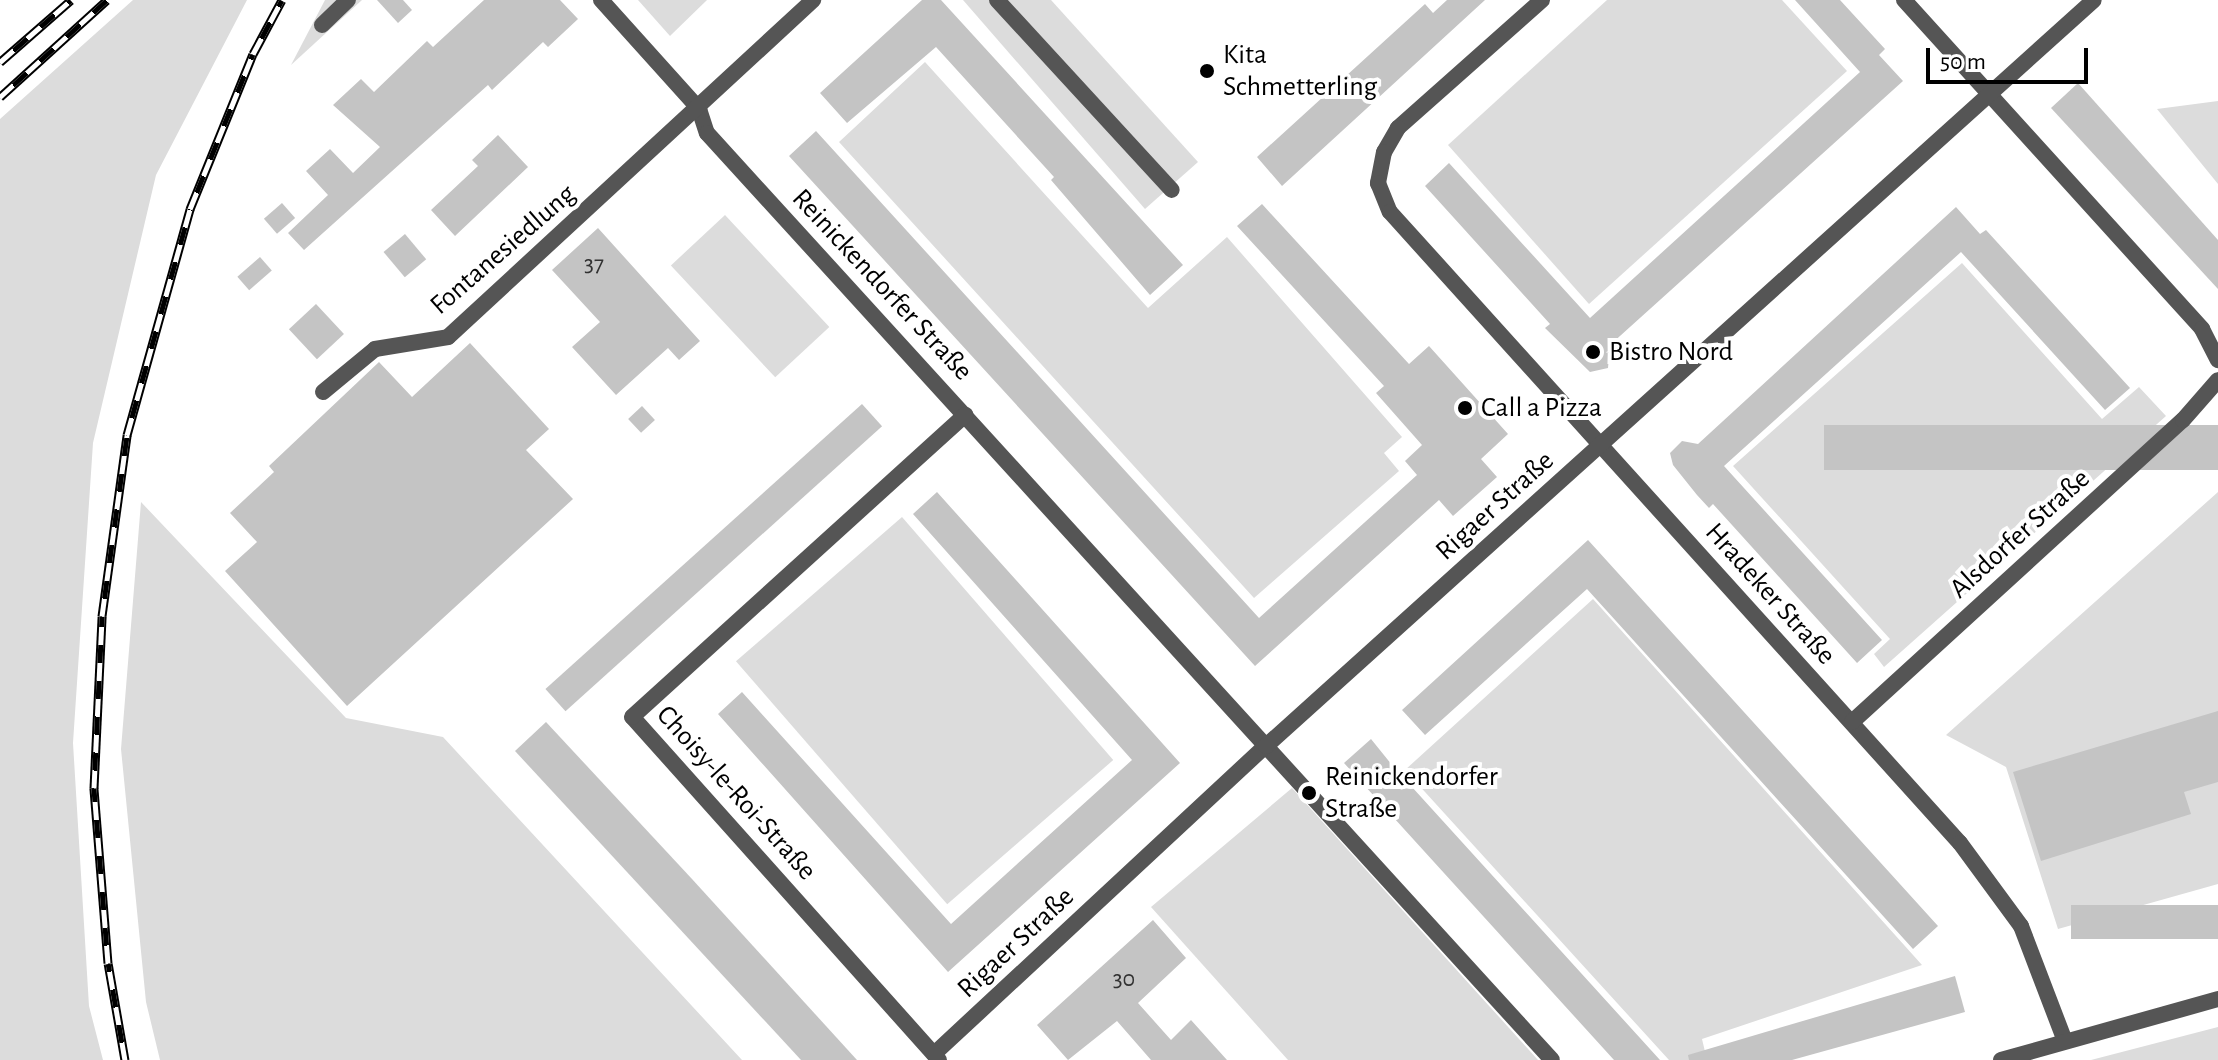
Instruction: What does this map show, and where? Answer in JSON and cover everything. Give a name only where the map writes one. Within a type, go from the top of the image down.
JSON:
[{"type":"street","points":[[322,25],[348,0]]},
{"type":"street","points":[[601,0],[699,109]]},
{"type":"street","name":"Fontanesiedlung","points":[[323,392],[375,349],[448,337],[699,109],[813,0]]},
{"type":"street","points":[[997,0],[1172,190]]},
{"type":"street","name":"Hradeker Straße","points":[[1542,0],[1398,128],[1384,152],[1378,183],[1390,212],[1960,843],[2021,926],[2065,1041]]},
{"type":"street","points":[[1904,0],[2202,329],[2218,360]]},
{"type":"street","name":"Rigaer Straße","points":[[936,1057],[1266,746],[1602,447],[2094,0]]},
{"type":"street","name":"Reinickendorfer Straße","points":[[699,109],[707,133],[1552,1060]]},
{"type":"street","name":"Alsdorfer Straße","points":[[1852,722],[2183,420],[2218,380]]},
{"type":"street","name":"Choisy-le-Roi-Straße","points":[[936,1057],[632,717],[965,415]]},
{"type":"street","points":[[2001,1060],[2218,999]]},
{"type":"shaded area","points":[[133,0],[247,0],[156,175],[93,443],[73,743],[89,1006],[103,1060],[0,1060],[0,119]]},
{"type":"shaded area","points":[[325,0],[362,0],[291,65]]},
{"type":"shaded area","points":[[638,0],[707,0],[670,36]]},
{"type":"shaded area","points":[[963,0],[1051,0],[1198,162],[1145,209]]},
{"type":"shaded area","points":[[1607,0],[1782,0],[1847,71],[1589,304],[1448,145]]},
{"type":"shaded area","points":[[925,62],[1148,308],[1227,237],[1402,437],[1384,453],[1399,471],[1254,598],[839,142]]},
{"type":"shaded area","points":[[2218,101],[2218,184],[2157,109]]},
{"type":"shaded area","points":[[725,215],[829,327],[775,377],[671,265]]},
{"type":"shaded area","points":[[1962,263],[2102,419],[2139,387],[2166,416],[1884,667],[1874,654],[1890,639],[1733,466]]},
{"type":"shaded area","points":[[2218,492],[2218,884],[2058,929],[2006,767],[1946,735]]},
{"type":"shaded area","points":[[141,502],[346,718],[443,737],[742,1060],[160,1060],[146,1002],[121,749]]},
{"type":"shaded area","points":[[902,517],[1113,760],[947,904],[736,661]]},
{"type":"shaded area","points":[[1593,599],[1922,965],[1702,1039],[1707,1060],[1669,1060],[1405,770]]},
{"type":"shaded area","points":[[1292,788],[1538,1060],[1288,1060],[1151,907]]},
{"type":"shaded area","points":[[2218,1027],[2218,1060],[2091,1060]]},
{"type":"building","points":[[377,0],[403,0],[412,10],[398,23]]},
{"type":"building","points":[[484,0],[560,0],[578,19],[548,47],[543,42],[492,90],[488,85],[304,250],[288,233],[328,195],[306,171],[330,149],[353,173],[380,147],[333,105],[361,79],[374,92],[427,41],[433,47]]},
{"type":"building","points":[[922,0],[941,0],[1183,265],[1150,295],[1051,180],[1054,177],[936,47],[847,123],[820,93]]},
{"type":"building","points":[[1447,0],[1485,0],[1282,186],[1257,157],[1425,4],[1433,13]]},
{"type":"building","points":[[1795,0],[1840,0],[1885,49],[1879,55],[1903,81],[1610,345],[1608,368],[1590,372],[1545,328],[1550,324],[1425,186],[1449,163],[1590,318],[1860,72]]},
{"type":"building","points":[[2078,83],[2218,240],[2218,289],[2051,108]]},
{"type":"building","points":[[816,131],[1259,618],[1417,475],[1405,461],[1422,445],[1376,393],[1384,386],[1237,226],[1262,204],[1409,364],[1429,346],[1508,434],[1481,459],[1497,477],[1453,516],[1439,500],[1255,666],[789,156]]},
{"type":"building","points":[[498,135],[528,167],[455,236],[431,210],[478,166],[472,160]]},
{"type":"building","points":[[282,203],[295,218],[277,234],[264,219]]},
{"type":"building","points":[[1956,207],[1980,234],[1986,230],[2130,388],[2105,410],[1961,252],[1724,466],[1882,640],[1857,663],[1713,504],[1709,508],[1697,495],[1673,465],[1670,453],[1682,441],[1698,444]]},
{"type":"building","points":[[598,228],[700,341],[679,360],[668,348],[616,395],[572,347],[600,322],[552,270]]},
{"type":"building","points":[[405,234],[426,259],[405,277],[384,252]]},
{"type":"building","points":[[260,257],[272,271],[249,290],[237,277]]},
{"type":"building","points":[[316,304],[344,334],[317,359],[289,329]]},
{"type":"building","points":[[470,343],[549,429],[526,450],[573,499],[347,706],[225,571],[257,542],[230,513],[274,472],[269,466],[379,362],[412,397]]},
{"type":"building","points":[[862,404],[882,426],[565,711],[545,689]]},
{"type":"building","points":[[642,406],[655,420],[641,433],[628,419]]},
{"type":"building","points":[[1824,425],[2218,425],[2218,470],[1824,470]]},
{"type":"building","points":[[937,492],[1180,763],[948,972],[718,714],[742,692],[951,924],[1132,760],[913,514]]},
{"type":"building","points":[[1588,540],[1938,926],[1913,949],[1587,589],[1425,735],[1402,710]]},
{"type":"building","points":[[2218,711],[2218,782],[2184,792],[2191,814],[2041,861],[2013,772]]},
{"type":"building","points":[[546,722],[857,1060],[801,1060],[515,751]]},
{"type":"building","points":[[1371,739],[1660,1060],[1614,1060],[1344,763]]},
{"type":"building","points":[[2071,905],[2218,905],[2218,939],[2071,939]]},
{"type":"building","points":[[1153,920],[1186,958],[1138,1003],[1171,1040],[1191,1020],[1227,1060],[1151,1060],[1117,1021],[1068,1060],[1037,1025]]},
{"type":"building","points":[[1955,976],[1965,1012],[1792,1060],[1689,1060],[1688,1055]]},
{"type":"railway","points":[[0,62],[71,0]]},
{"type":"railway","points":[[0,97],[107,0]]},
{"type":"railway","points":[[125,1060],[108,963],[94,788],[102,616],[127,435],[190,209],[253,54],[282,0]]},
{"type":"place","name":"Kita Schmetterling","points":[[1207,71]]},
{"type":"place","name":"Bistro Nord","points":[[1593,352]]},
{"type":"place","name":"Call a Pizza","points":[[1465,408]]},
{"type":"place","name":"Reinickendorfer Straße","points":[[1309,793]]}]
